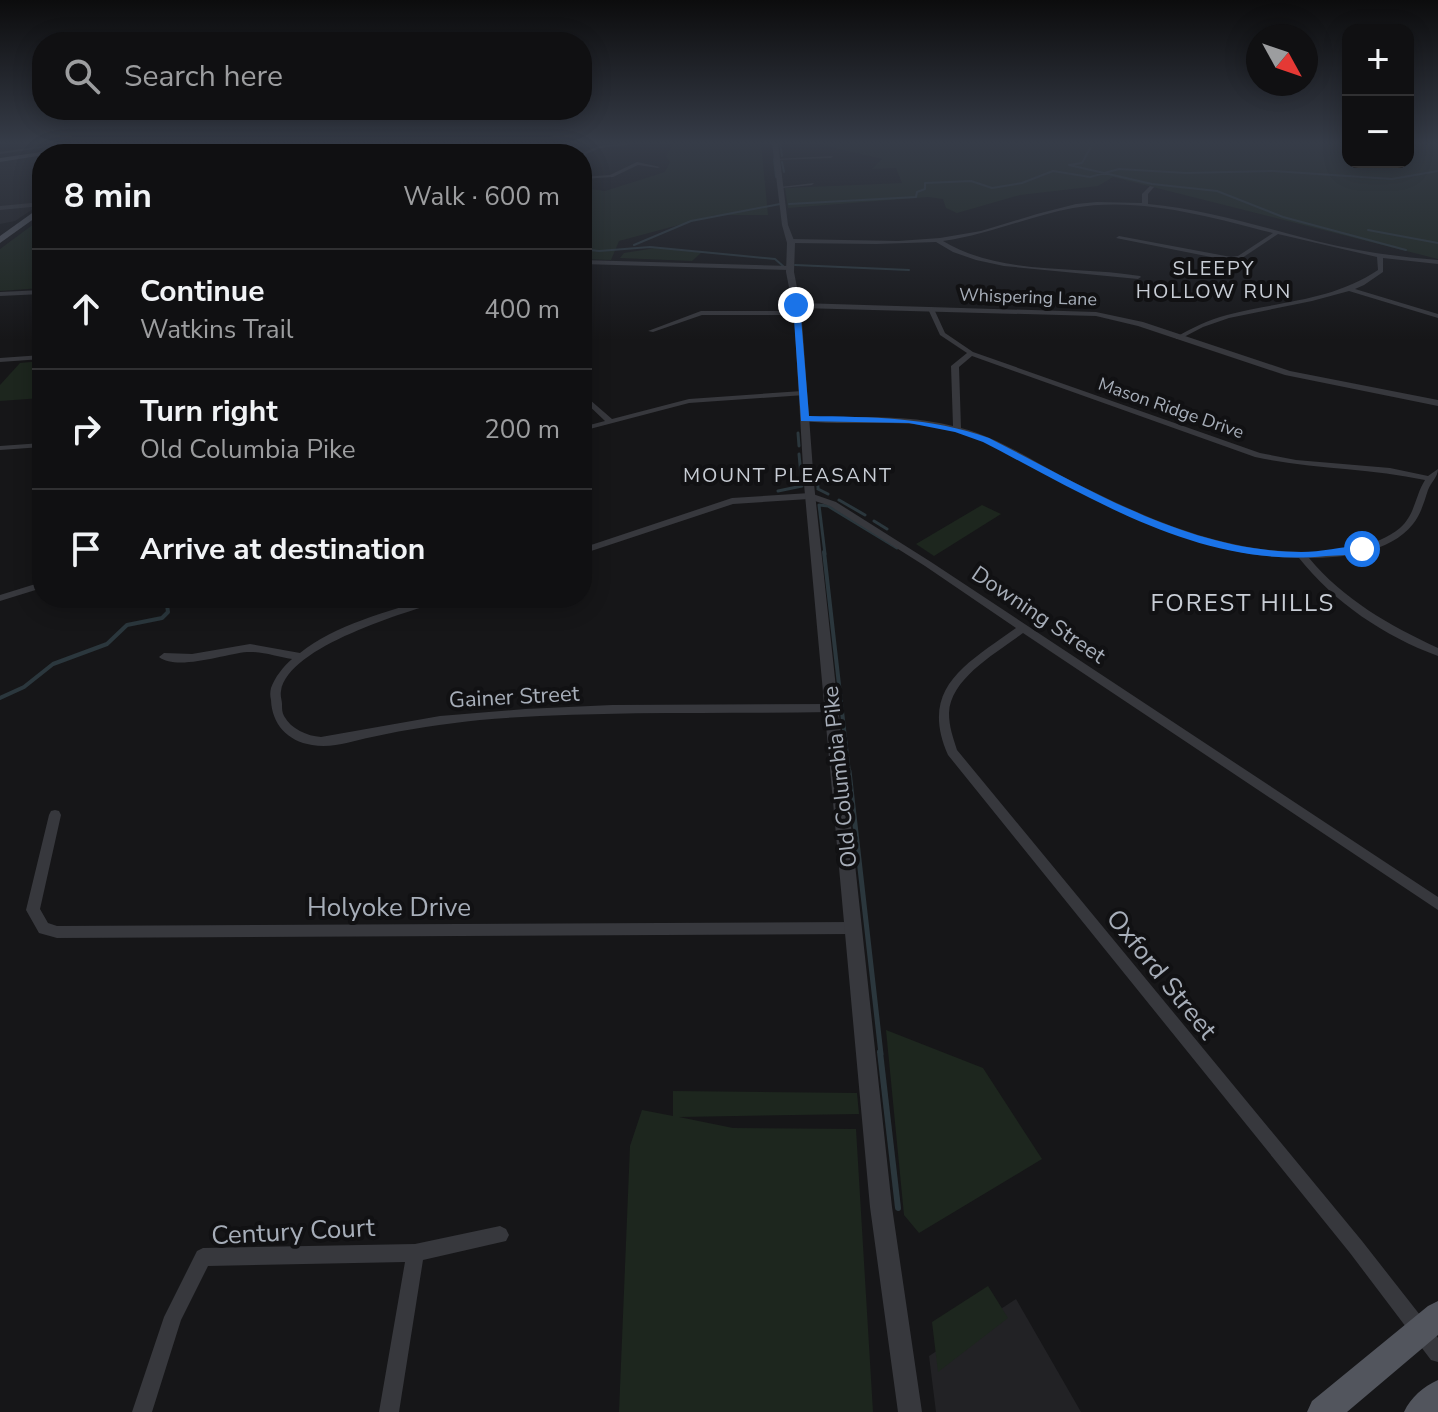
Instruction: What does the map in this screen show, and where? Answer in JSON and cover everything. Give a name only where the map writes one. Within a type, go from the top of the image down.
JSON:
[{"type":"main road","points":[[0,240],[32,215]]},
{"type":"main road","points":[[1323,1412],[1432,1333]]},
{"type":"main road","points":[[1420,1412],[1438,1396]]},
{"type":"street","name":"Old Columbia Pike","points":[[786,209],[797,309],[810,496],[888,1269],[910,1412]]},
{"type":"street","points":[[791,241],[937,240],[976,234],[1057,209]]},
{"type":"street","points":[[1168,209],[1380,257],[1438,262]]},
{"type":"street","points":[[1119,238],[1231,259],[1240,257],[1275,234]]},
{"type":"street","points":[[937,240],[962,256],[990,263],[1138,277]]},
{"type":"street","points":[[1178,338],[1215,318],[1347,288],[1378,275],[1382,268],[1380,257]]},
{"type":"street","points":[[592,262],[790,268]]},
{"type":"street","points":[[1347,288],[1438,316]]},
{"type":"street","points":[[0,294],[32,292]]},
{"type":"street","points":[[651,331],[701,313],[797,309]]},
{"type":"street","name":"Whispering Lane","points":[[797,309],[1080,312],[1123,319],[1295,375],[1438,403]]},
{"type":"street","name":"Mason Ridge Drive","points":[[931,309],[942,334],[971,353],[1247,452],[1296,462],[1390,470],[1428,478]]},
{"type":"street","points":[[957,430],[955,366],[971,353]]},
{"type":"street","points":[[0,360],[32,358]]},
{"type":"street","points":[[592,426],[710,398],[802,393]]},
{"type":"street","points":[[592,404],[610,421]]},
{"type":"street","points":[[805,419],[909,421],[957,430],[986,440],[1129,515],[1173,533],[1247,551],[1301,555],[1344,552],[1392,538],[1418,512],[1428,478],[1438,471]]},
{"type":"street","points":[[0,448],[32,446]]},
{"type":"street","name":"Downing Street","points":[[592,548],[732,501],[810,496],[864,522],[1438,904]]},
{"type":"street","points":[[1301,555],[1327,586],[1356,610],[1438,652]]},
{"type":"street","points":[[0,598],[32,588]]},
{"type":"street","points":[[164,657],[192,658],[250,648],[301,657],[350,628],[411,608]]},
{"type":"street","name":"Oxford Street","points":[[1024,627],[972,666],[949,690],[940,712],[945,738],[952,752],[1432,1333]]},
{"type":"street","name":"Gainer Street","points":[[301,657],[278,688],[275,707],[285,726],[296,735],[318,741],[433,722],[513,714],[832,708]]},
{"type":"street","name":"Holyoke Drive","points":[[55,815],[33,910],[44,928],[57,932],[853,928]]},
{"type":"street","name":"Century Court","points":[[142,1412],[173,1317],[203,1257],[415,1253],[500,1235]]},
{"type":"street","points":[[389,1412],[415,1253]]},
{"type":"shaded area","points":[[0,209],[32,209],[15,221],[0,224]]},
{"type":"shaded area","points":[[592,209],[767,209],[768,215],[716,215],[619,241],[611,260],[592,259]]},
{"type":"shaded area","points":[[948,209],[971,209],[957,213]]},
{"type":"shaded area","points":[[1239,209],[1438,209],[1438,259]]},
{"type":"shaded area","points":[[32,225],[32,289],[0,291],[0,249]]},
{"type":"shaded area","points":[[655,248],[702,252],[692,261],[620,258],[624,253]]},
{"type":"shaded area","points":[[32,362],[32,399],[0,401],[0,385],[20,363]]},
{"type":"shaded area","points":[[982,505],[1001,514],[934,556],[916,544]]},
{"type":"shaded area","points":[[886,1030],[983,1068],[1042,1159],[919,1233],[904,1215]]},
{"type":"shaded area","points":[[673,1091],[857,1093],[859,1114],[679,1117],[733,1128],[856,1129],[873,1412],[619,1412],[630,1146],[642,1110],[673,1116]]},
{"type":"shaded area","points":[[988,1286],[1008,1318],[938,1372],[932,1322]]},
{"type":"shaded area","points":[[1016,1299],[1081,1412],[936,1412],[929,1356]]},
{"type":"waterway","points":[[634,245],[691,221],[754,209]]},
{"type":"waterway","points":[[1262,209],[1406,250]]},
{"type":"waterway","points":[[1368,230],[1438,243]]},
{"type":"waterway","points":[[592,250],[650,247],[775,259],[783,266]]},
{"type":"waterway","points":[[795,265],[909,270]]},
{"type":"waterway","points":[[798,433],[799,446]]},
{"type":"waterway","points":[[778,491],[802,486],[799,454]]},
{"type":"waterway","points":[[817,475],[818,488]]},
{"type":"waterway","points":[[818,489],[828,494]]},
{"type":"waterway","points":[[839,500],[865,515]]},
{"type":"waterway","points":[[825,554],[819,505],[828,506],[897,548]]},
{"type":"waterway","points":[[874,521],[887,529]]},
{"type":"waterway","points":[[824,552],[849,773]]},
{"type":"waterway","points":[[0,698],[24,687],[53,664],[107,644],[127,625],[162,618],[168,612],[167,608]]},
{"type":"waterway","points":[[849,771],[881,1054]]},
{"type":"waterway","points":[[880,1052],[898,1208]]},
{"type":"district","name":"SLEEPY HOLLOW RUN","points":[[1214,280]]},
{"type":"district","name":"MOUNT PLEASANT","points":[[788,475]]},
{"type":"district","name":"FOREST HILLS","points":[[1243,603]]},
{"type":"route","points":[[796,305],[805,419],[909,421],[957,430],[986,440],[1129,515],[1198,541],[1270,554],[1325,555],[1362,549]]}]
